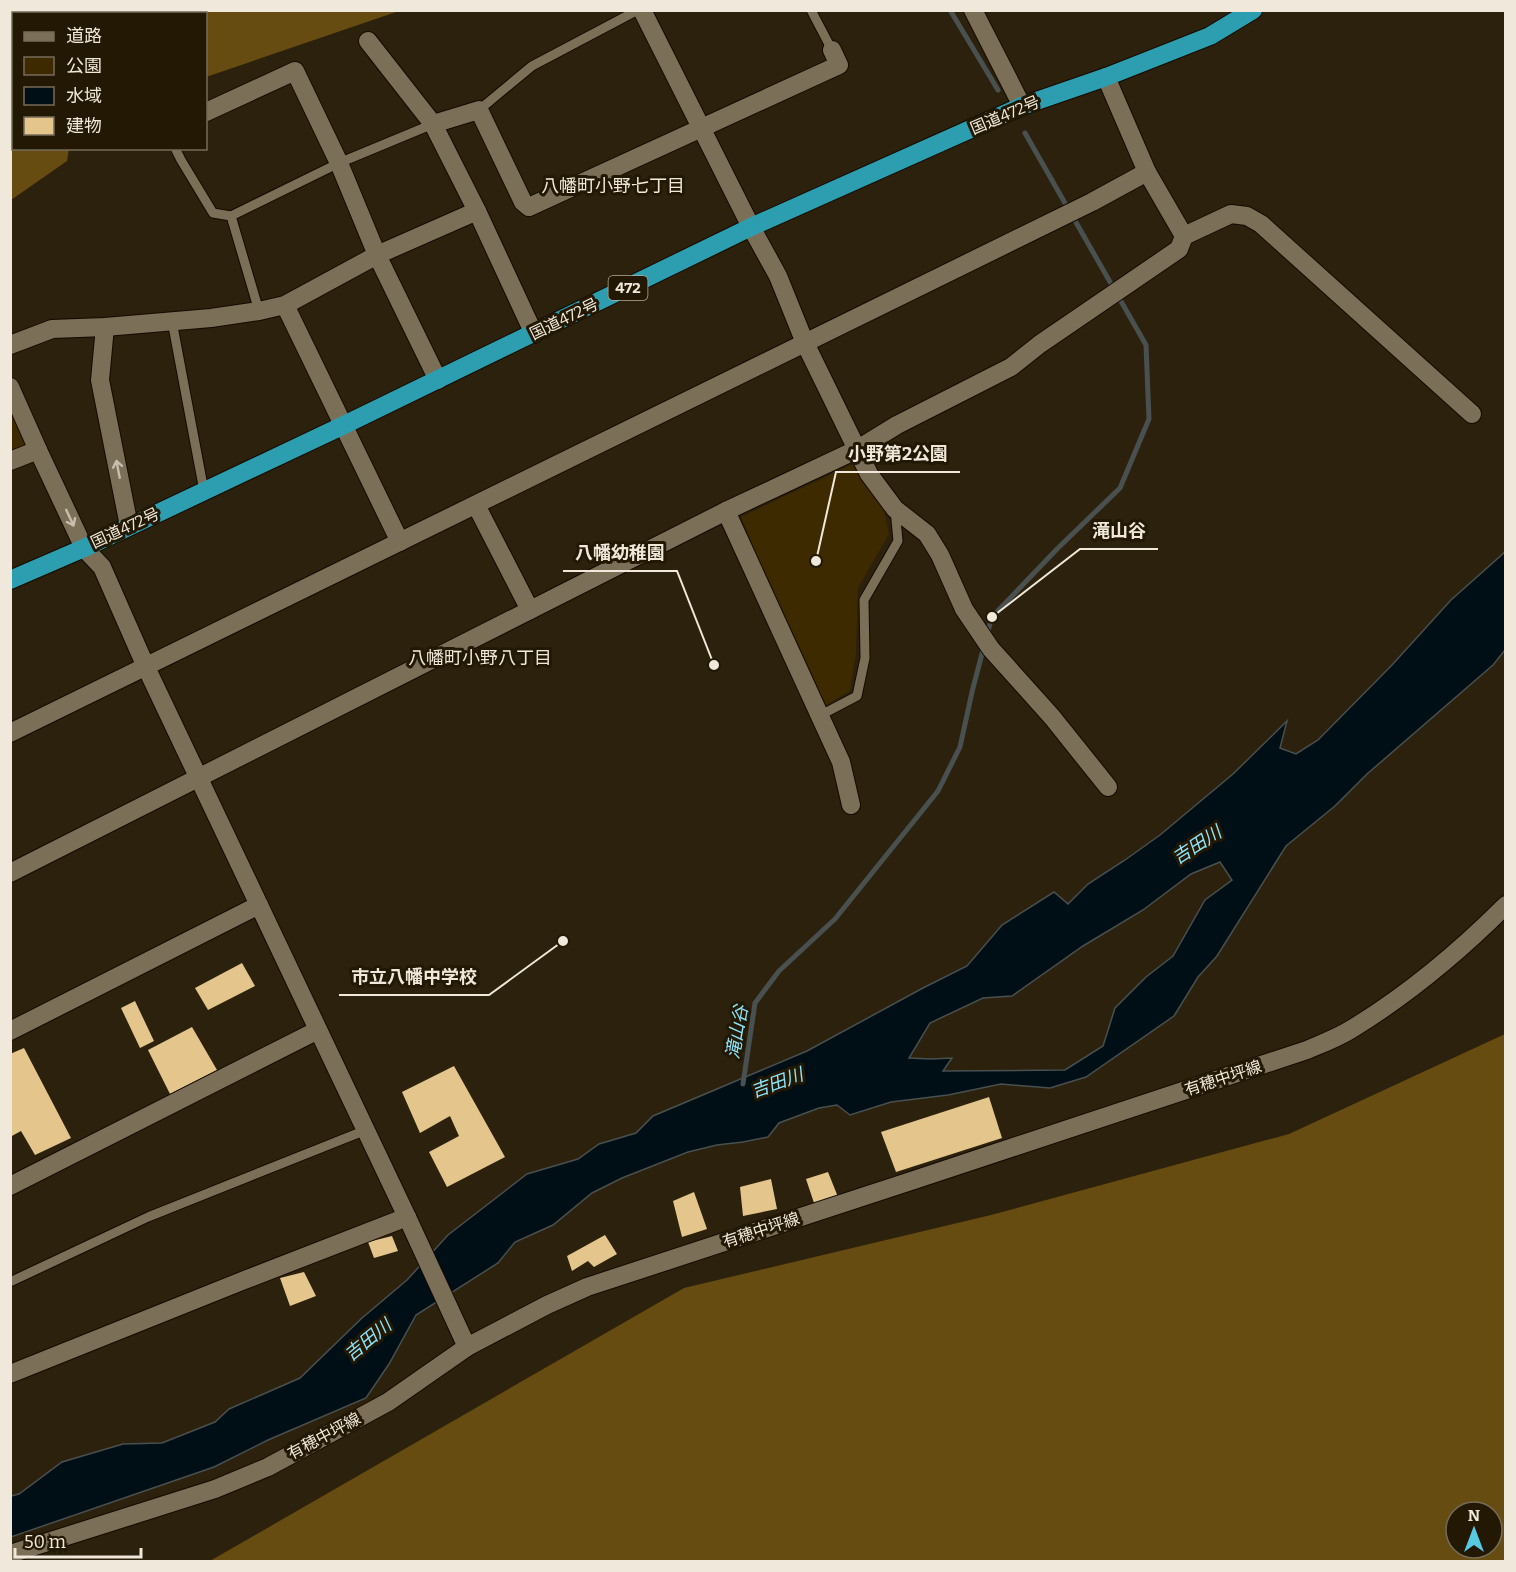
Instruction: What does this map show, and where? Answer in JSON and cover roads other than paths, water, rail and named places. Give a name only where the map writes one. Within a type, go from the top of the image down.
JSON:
[{"type":"highway","name":"国道472号","points":[[10,580],[84,548],[342,426],[751,227],[1023,106],[1106,77],[1210,36],[1253,10]]},
{"type":"street","points":[[640,10],[778,276],[805,343],[869,474],[895,509],[927,534],[964,609],[991,649],[1052,717],[1108,787]]},
{"type":"street","points":[[972,10],[1023,106]]},
{"type":"street","points":[[368,41],[433,124],[477,211],[534,334]]},
{"type":"street","points":[[433,124],[479,110],[523,202],[530,207],[839,65],[832,50]]},
{"type":"street","points":[[207,112],[295,71],[339,163],[377,255],[438,380]]},
{"type":"street","points":[[1106,77],[1147,172],[1184,236]]},
{"type":"street","points":[[10,733],[1092,202],[1147,172]]},
{"type":"street","points":[[10,345],[52,329],[212,318],[285,305],[377,255],[477,211]]},
{"type":"street","points":[[10,873],[726,511],[858,449],[897,425],[1011,367],[1040,344],[1179,249],[1184,236],[1231,214],[1247,216],[1261,224],[1472,414]]},
{"type":"street","points":[[285,305],[400,542]]},
{"type":"street","points":[[105,327],[100,380],[129,526]]},
{"type":"street","points":[[10,387],[84,548],[102,567],[146,667],[464,1341]]},
{"type":"street","points":[[10,460],[38,450]]},
{"type":"street","points":[[476,505],[530,610]]},
{"type":"street","points":[[726,511],[841,762],[851,805]]},
{"type":"street","points":[[10,1031],[259,905]]},
{"type":"street","name":"有穂中坪線","points":[[10,1554],[215,1489],[268,1467],[388,1402],[464,1341],[587,1287],[1307,1050],[1348,1031],[1404,993],[1471,940],[1506,905]]},
{"type":"street","points":[[10,1186],[318,1030]]},
{"type":"street","points":[[10,1374],[407,1218]]},
{"type":"lane","points":[[479,110],[532,66],[640,10]]},
{"type":"lane","points":[[811,10],[832,50]]},
{"type":"lane","points":[[176,150],[213,213],[231,216],[339,163],[433,124]]},
{"type":"lane","points":[[231,216],[259,311]]},
{"type":"lane","points":[[172,321],[204,491]]},
{"type":"lane","points":[[819,716],[857,696],[865,658],[864,600],[898,542],[895,509]]},
{"type":"lane","points":[[10,1282],[147,1217],[366,1130]]},
{"type":"water","name":"吉田川","points":[[1505,552],[1505,650],[1493,665],[1367,774],[1335,806],[1286,846],[1217,956],[1198,977],[1174,1016],[1086,1077],[1050,1088],[1001,1084],[948,1095],[891,1102],[850,1115],[837,1105],[819,1108],[779,1123],[768,1137],[688,1152],[622,1178],[592,1193],[553,1225],[515,1242],[498,1263],[416,1315],[389,1364],[366,1398],[268,1440],[214,1467],[11,1537],[11,1496],[19,1494],[62,1462],[123,1444],[162,1443],[215,1422],[229,1409],[300,1378],[362,1318],[407,1280],[448,1235],[527,1174],[578,1159],[599,1144],[636,1133],[653,1116],[807,1051],[967,966],[1002,925],[1054,892],[1068,904],[1088,884],[1160,835],[1233,774],[1287,721],[1280,748],[1296,754],[1318,740],[1392,665],[1451,600]],"holes":[[[1220,862],[1232,880],[1205,900],[1173,956],[1146,977],[1115,1008],[1103,1046],[1065,1070],[943,1071],[952,1058],[909,1058],[930,1023],[983,998],[1012,996],[1083,946],[1143,910],[1191,874]]]},
{"type":"waterway","name":"滝山谷","points":[[950,10],[998,90]]},
{"type":"waterway","name":"滝山谷","points":[[987,634],[992,617],[1120,488],[1149,419],[1146,345],[1025,133]]},
{"type":"waterway","name":"滝山谷","points":[[743,1084],[755,1003],[779,971],[835,919],[938,791],[960,747],[984,646]]},
{"type":"place","name":"小野第2公園","points":[[816,561]]},
{"type":"place","name":"滝山谷","points":[[992,617]]},
{"type":"place","name":"八幡幼稚園","points":[[714,665]]},
{"type":"place","name":"市立八幡中学校","points":[[563,941]]},
{"type":"district","name":"八幡町小野七丁目","points":[[613,186]]},
{"type":"district","name":"八幡町小野八丁目","points":[[480,658]]}]
